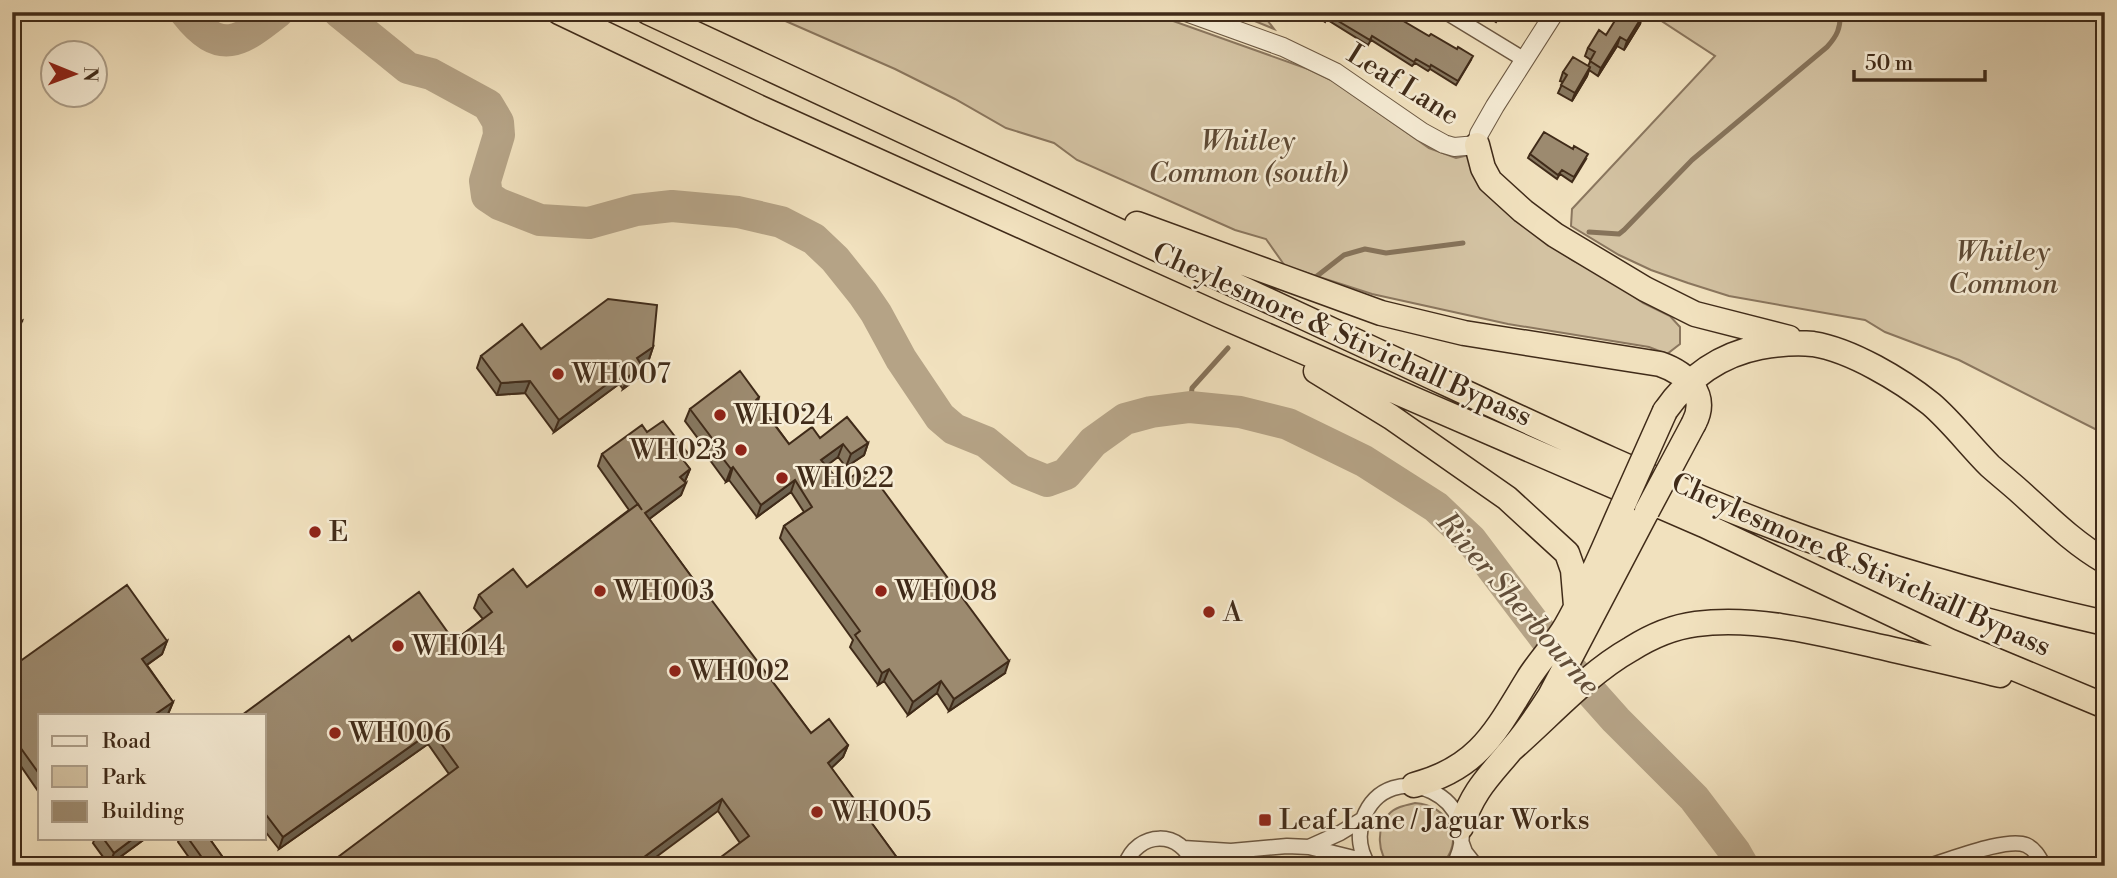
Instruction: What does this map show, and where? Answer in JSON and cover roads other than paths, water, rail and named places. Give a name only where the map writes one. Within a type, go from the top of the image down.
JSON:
[{"type":"highway","name":"Cheylesmore & Stivichall Bypass","points":[[559,12],[760,108],[1241,325],[1704,525],[1950,641],[2096,702]]},
{"type":"highway","name":"Cheylesmore & Stivichall Bypass","points":[[648,12],[1566,438],[1777,528],[1909,574],[2105,623]]},
{"type":"highway","points":[[1478,145],[1483,167],[1490,181],[1523,211],[1555,235],[1645,289],[1709,319],[1837,351],[1906,387],[1932,405],[1991,467],[2059,528],[2105,561]]},
{"type":"highway","points":[[981,168],[1381,313],[1464,333],[1660,364],[1678,372],[1690,383],[1700,402],[1694,423],[1647,511],[1573,634],[1528,678],[1513,706],[1486,744],[1451,771],[1414,785]]},
{"type":"highway","points":[[1241,325],[1391,417],[1507,498],[1567,553],[1573,570],[1576,606],[1573,634],[1555,701]]},
{"type":"highway","points":[[1576,606],[1665,411],[1690,383],[1708,368],[1742,351],[1790,343],[1813,344]]},
{"type":"highway","points":[[1461,834],[1474,795],[1486,777],[1555,701],[1630,649],[1678,628],[1695,624],[1740,622],[1855,641],[1973,668],[2096,702]]},
{"type":"street","name":"Leaf Lane","points":[[1186,12],[1283,47],[1335,72],[1422,132],[1444,144],[1454,147],[1478,145]]},
{"type":"street","points":[[1446,12],[1524,60]]},
{"type":"street","points":[[1478,145],[1483,125],[1555,12]]},
{"type":"street","points":[[1367,863],[1360,842],[1360,831],[1372,803],[1384,793],[1414,785],[1429,789],[1446,800],[1455,812],[1465,852],[1476,866]]},
{"type":"street","points":[[1309,847],[1363,819]]},
{"type":"street","points":[[1453,866],[1459,853],[1461,834]]},
{"type":"street","points":[[1125,866],[1134,849],[1150,840],[1167,839],[1183,848],[1194,866]]},
{"type":"street","points":[[1928,866],[1996,846],[2018,843],[2034,850],[2044,866]]},
{"type":"street","points":[[1183,848],[1231,851],[1287,846],[1309,847],[1367,863]]},
{"type":"street","points":[[1211,866],[1231,851]]},
{"type":"waterway","name":"River Sherbourne","points":[[185,12],[197,26],[220,40],[241,37],[278,12]]},
{"type":"waterway","name":"River Sherbourne","points":[[339,12],[408,68],[431,74],[488,105],[498,122],[499,135],[485,181],[487,196],[499,204],[540,220],[589,223],[636,210],[672,206],[738,212],[781,222],[814,239],[835,259],[863,294],[901,359],[940,417],[954,429],[986,442],[1020,470],[1047,481],[1066,474],[1093,442],[1125,419],[1151,412],[1190,407],[1240,412],[1288,424],[1364,461],[1436,507],[1471,540],[1558,655],[1616,720],[1694,798],[1743,866]]},
{"type":"waterway","points":[[1589,232],[1619,234],[1624,230],[1692,160],[1827,47],[1838,31],[1840,12]]},
{"type":"waterway","points":[[1317,276],[1344,255],[1365,249],[1386,253],[1463,243]]},
{"type":"waterway","points":[[1190,407],[1192,388],[1228,348]]},
{"type":"place","name":"WH007","points":[[558,374]]},
{"type":"place","name":"WH024","points":[[720,415]]},
{"type":"place","name":"WH023","points":[[741,450]]},
{"type":"place","name":"WH022","points":[[782,478]]},
{"type":"place","name":"E","points":[[315,532]]},
{"type":"place","name":"WH003","points":[[600,591]]},
{"type":"place","name":"WH008","points":[[881,591]]},
{"type":"place","name":"A","points":[[1209,612]]},
{"type":"place","name":"WH014","points":[[398,646]]},
{"type":"place","name":"WH002","points":[[675,671]]},
{"type":"place","name":"WH006","points":[[335,733]]},
{"type":"place","name":"WH005","points":[[817,812]]},
{"type":"place","name":"Leaf Lane / Jaguar Works","points":[[1265,820]]},
{"type":"park label","name":"Whitley Common (south)","points":[[1248,157]]},
{"type":"park label","name":"Whitley Common","points":[[2003,268]]}]
